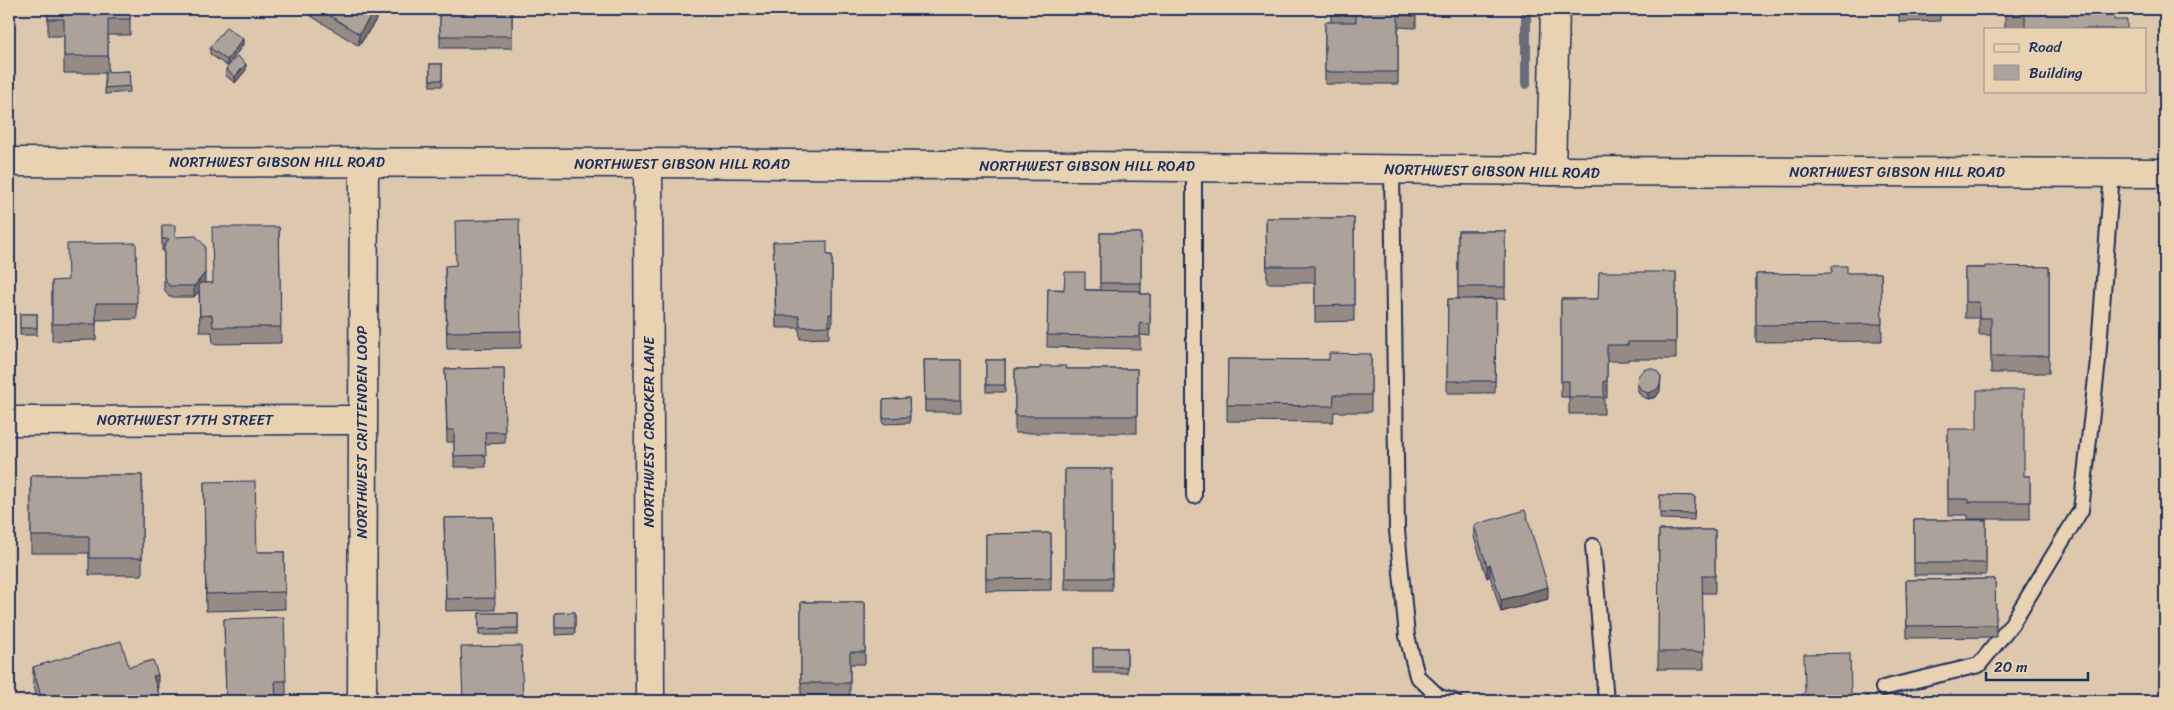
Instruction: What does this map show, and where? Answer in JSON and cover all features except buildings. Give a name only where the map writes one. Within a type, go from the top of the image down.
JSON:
[{"type":"main road","points":[[1551,172],[1555,9]]},
{"type":"main road","name":"NORTHWEST GIBSON HILL ROAD","points":[[9,162],[1194,167],[1551,172],[2165,173]]},
{"type":"main road","name":"NORTHWEST CRITTENDEN LOOP","points":[[362,701],[364,162]]},
{"type":"main road","name":"NORTHWEST CROCKER LANE","points":[[648,164],[650,701]]},
{"type":"main road","name":"NORTHWEST 17TH STREET","points":[[9,421],[362,420]]},
{"type":"lane","points":[[1194,167],[1194,496]]},
{"type":"lane","points":[[1392,170],[1397,520],[1407,636],[1417,676],[1439,697],[1454,701]]},
{"type":"lane","points":[[1883,688],[1979,665],[2010,625],[2080,510],[2098,360],[2112,173]]},
{"type":"lane","points":[[1593,546],[1606,701]]},
{"type":"waterway","points":[[1526,9],[1526,84]]}]
